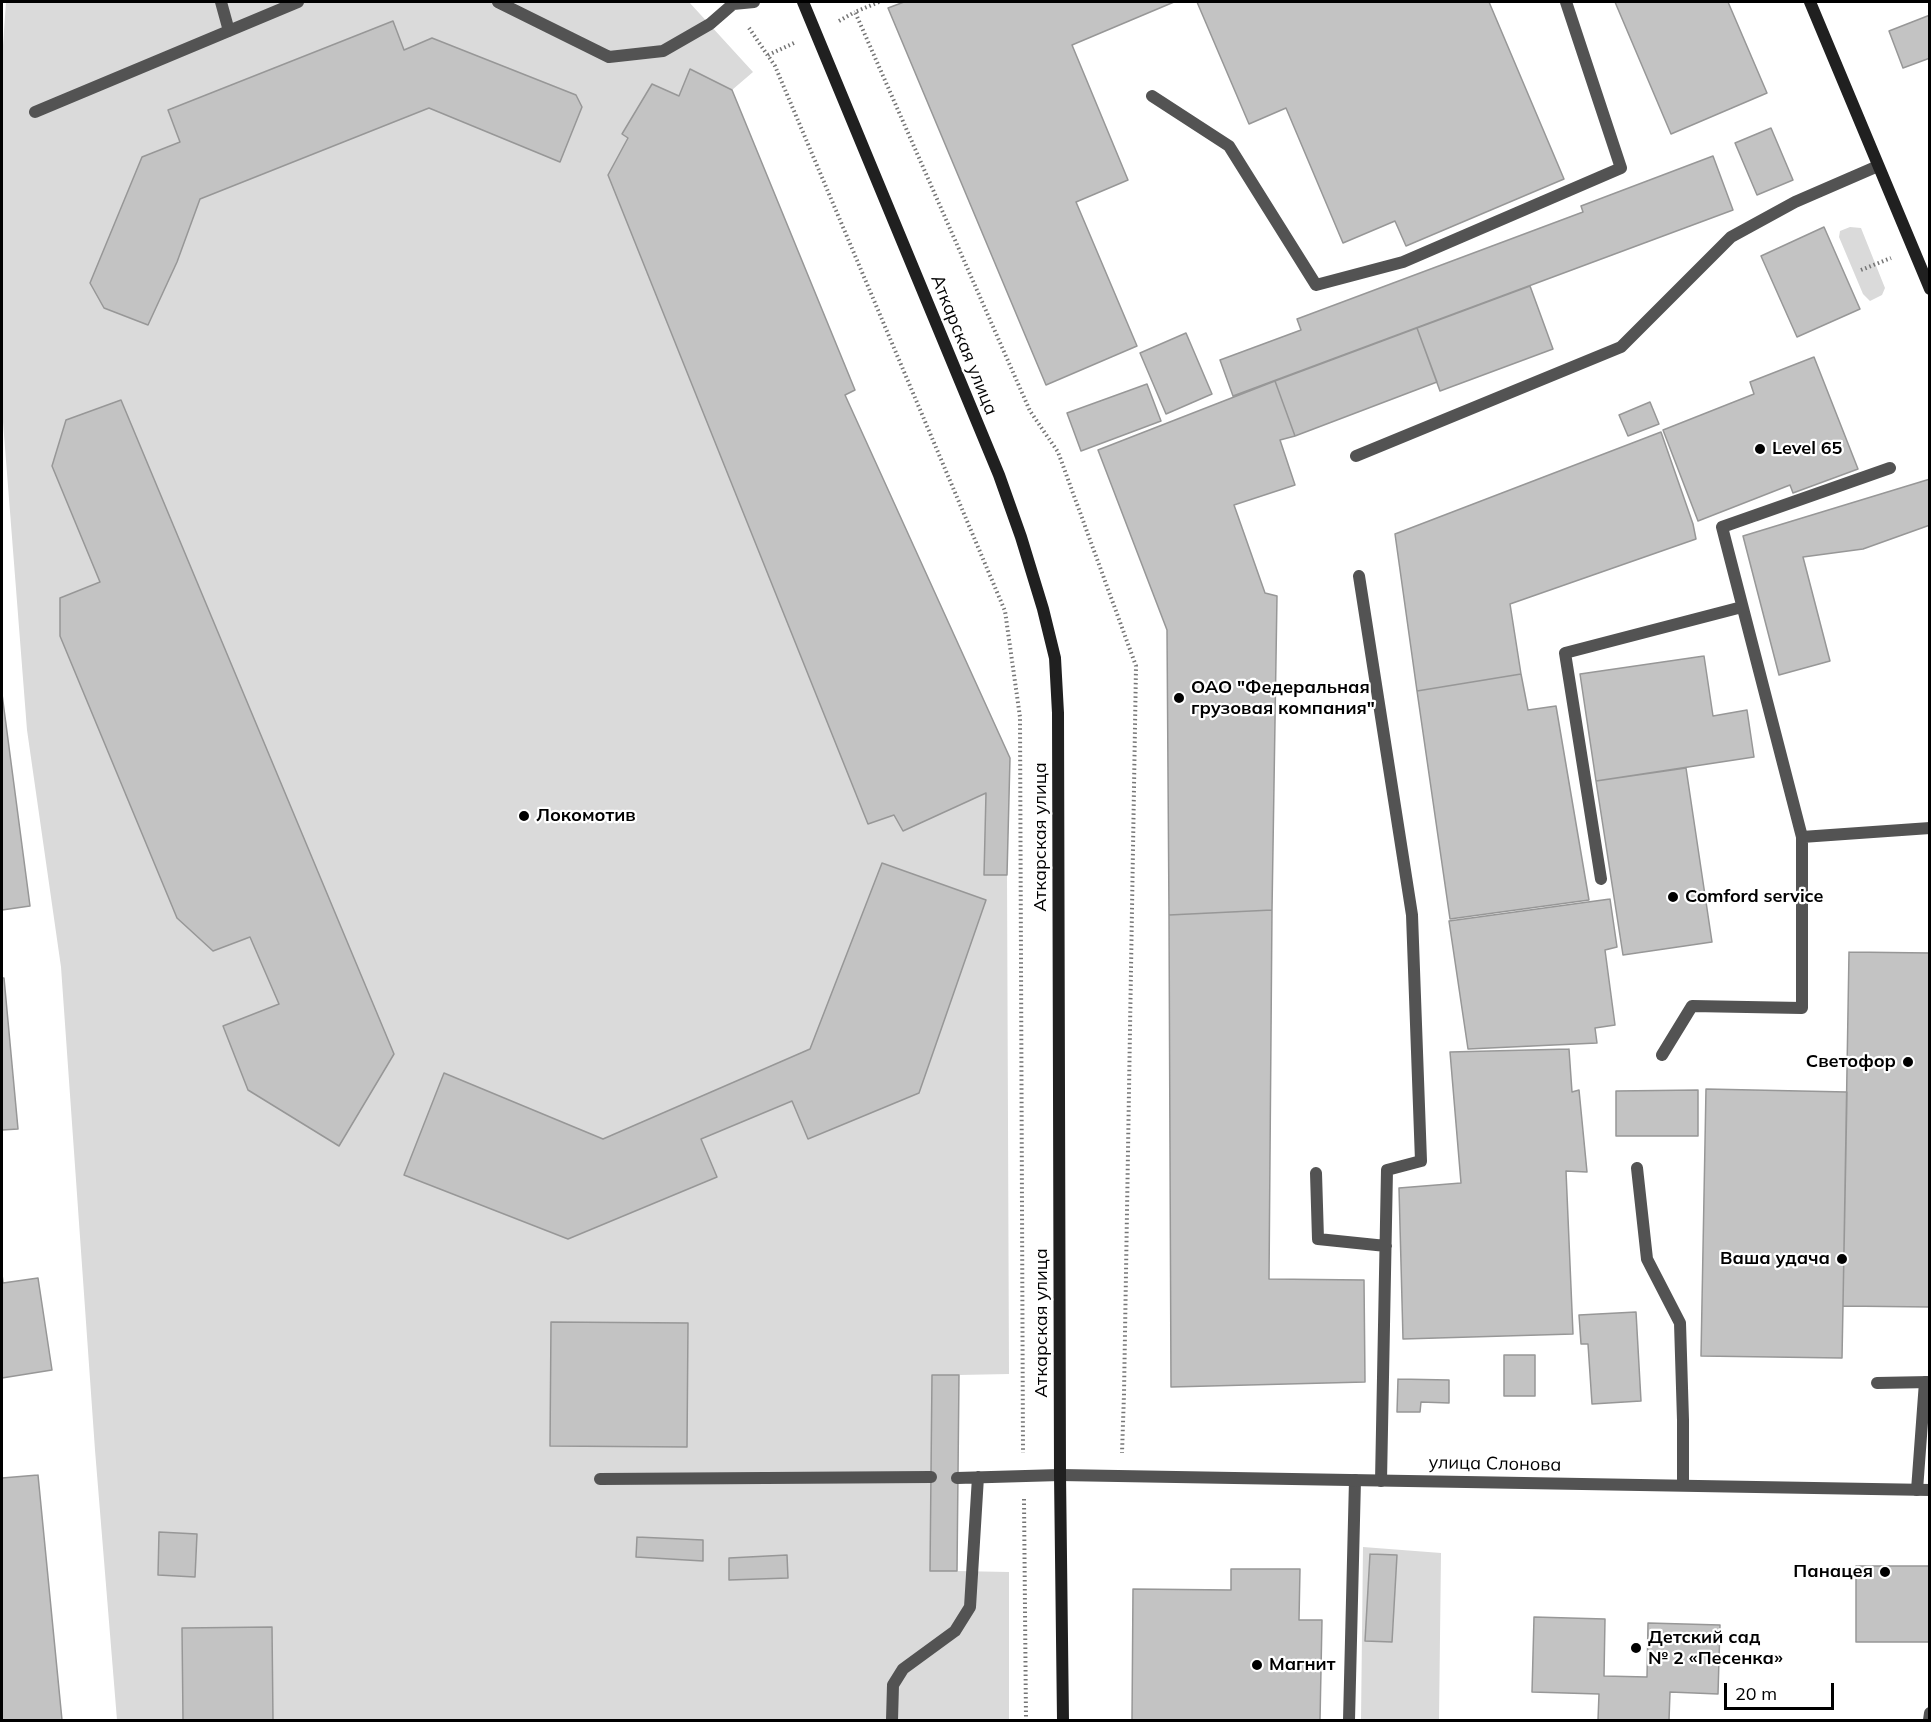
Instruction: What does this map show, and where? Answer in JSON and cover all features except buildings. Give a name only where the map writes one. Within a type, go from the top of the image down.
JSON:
[{"type":"street","points":[[221,2],[229,31]]},
{"type":"street","points":[[35,112],[298,2]]},
{"type":"street","points":[[498,2],[609,57],[663,51],[710,24],[733,4],[754,2]]},
{"type":"street","name":"Аткарская улица","points":[[802,2],[999,475],[1021,537],[1056,658],[1063,1720]]},
{"type":"street","points":[[1152,96],[1229,146],[1316,285],[1403,262],[1621,168],[1566,2]]},
{"type":"street","points":[[1810,2],[1929,290]]},
{"type":"street","points":[[1356,456],[1621,347],[1731,237],[1795,202],[1878,166]]},
{"type":"street","points":[[1662,1055],[1692,1006],[1802,1008],[1802,837],[1722,527],[1890,468]]},
{"type":"street","points":[[1359,576],[1412,915],[1421,1161],[1387,1170],[1382,1481]]},
{"type":"street","points":[[1601,879],[1565,653],[1742,607]]},
{"type":"street","points":[[1802,837],[1929,828]]},
{"type":"street","points":[[1637,1168],[1647,1259],[1680,1323],[1683,1485]]},
{"type":"street","points":[[1316,1173],[1318,1239],[1386,1246]]},
{"type":"street","points":[[1877,1383],[1927,1382],[1923,1490]]},
{"type":"street","name":"улица Слонова","points":[[957,1478],[1060,1475],[1923,1490]]},
{"type":"street","points":[[600,1479],[932,1477]]},
{"type":"street","points":[[892,1720],[893,1685],[903,1669],[954,1631],[970,1607],[978,1477]]},
{"type":"street","points":[[1349,1720],[1355,1480]]},
{"type":"street","points":[[1929,1713],[1929,1720]]},
{"type":"path","points":[[768,55],[779,76],[1005,611],[1020,717],[1026,1720]]},
{"type":"path","points":[[1861,270],[1897,256]]},
{"type":"shaded area","name":"Локомотив","points":[[6,2],[689,2],[753,72],[732,90],[855,390],[845,395],[1010,758],[1007,875],[1009,1374],[959,1375],[957,1478],[957,1571],[1009,1572],[1009,1720],[117,1720],[95,1450],[61,967],[27,730],[2,409],[2,60]]},
{"type":"shaded area","points":[[1850,227],[1861,228],[1885,288],[1882,295],[1870,301],[1863,294],[1839,237],[1840,231]]},
{"type":"shaded area","points":[[1363,1547],[1441,1553],[1439,1720],[1361,1720]]},
{"type":"place","name":"Level 65","points":[[1760,449]]},
{"type":"place","name":"ОАО \"Федеральная грузовая компания\"","points":[[1179,698]]},
{"type":"place","name":"Локомотив","points":[[524,816]]},
{"type":"place","name":"Comford service","points":[[1673,897]]},
{"type":"place","name":"Светофор","points":[[1908,1062]]},
{"type":"place","name":"Ваша удача","points":[[1842,1259]]},
{"type":"place","name":"Панацея","points":[[1885,1572]]},
{"type":"place","name":"Детский сад № 2 «Песенка»","points":[[1636,1648]]},
{"type":"place","name":"Магнит","points":[[1257,1665]]}]
